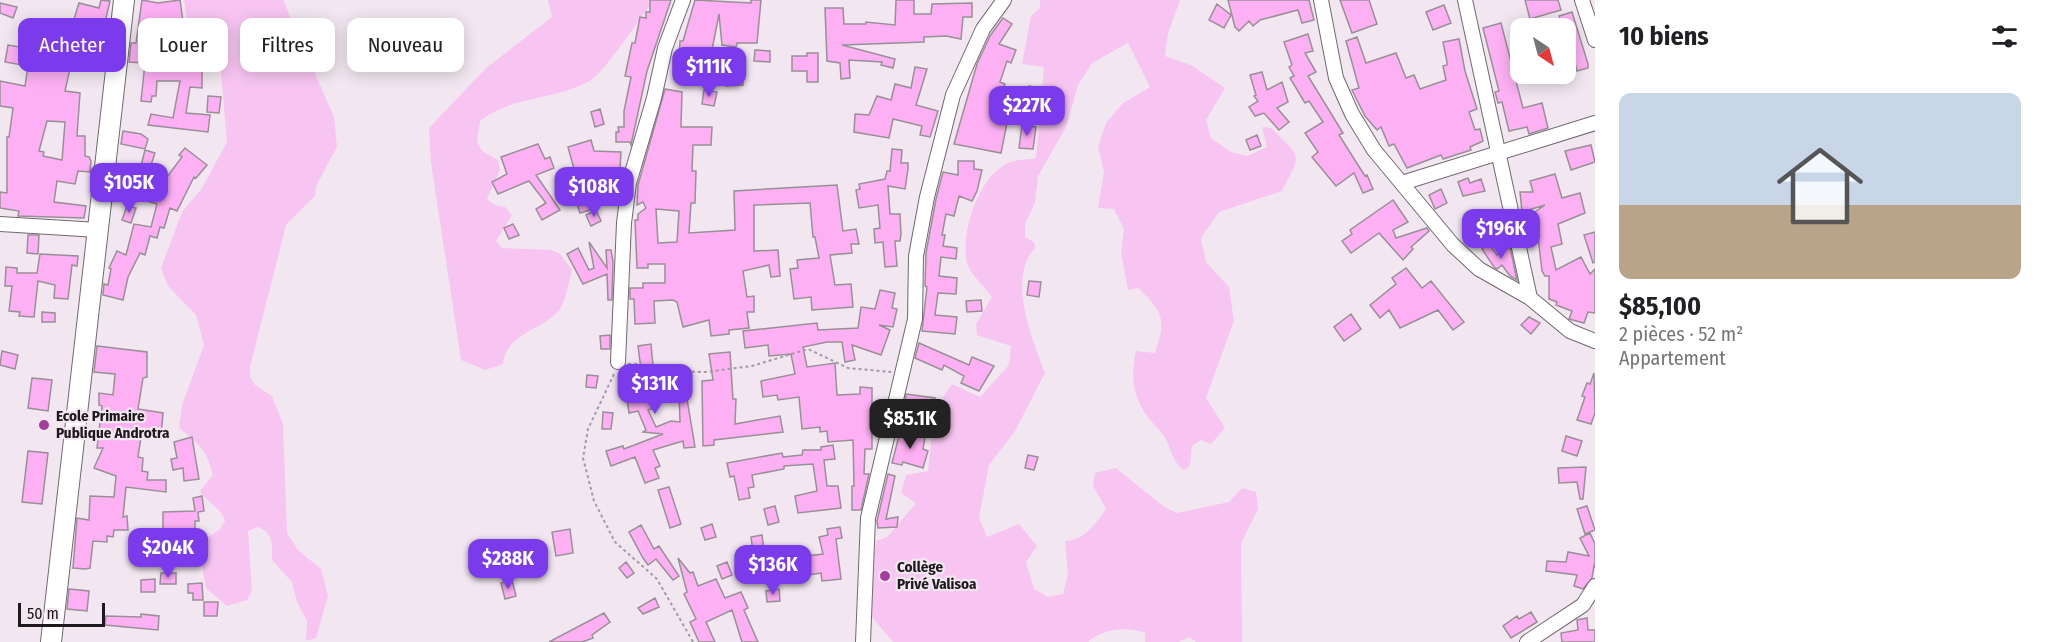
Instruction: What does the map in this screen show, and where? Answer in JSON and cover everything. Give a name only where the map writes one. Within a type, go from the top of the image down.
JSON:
[{"type":"street","points":[[51,642],[124,0]]},
{"type":"street","points":[[618,362],[624,223],[629,183],[654,98],[665,48],[683,0]]},
{"type":"street","points":[[863,642],[868,518],[915,319],[916,256],[953,95],[983,29],[1004,0]]},
{"type":"street","points":[[1322,0],[1336,78],[1352,114],[1374,150],[1453,245],[1479,269],[1530,298],[1570,331],[1595,341]]},
{"type":"street","points":[[1465,0],[1530,298]]},
{"type":"street","points":[[1582,0],[1595,40]]},
{"type":"street","points":[[1402,183],[1595,123]]},
{"type":"street","points":[[0,224],[98,230]]},
{"type":"street","points":[[1527,642],[1583,605],[1595,586]]},
{"type":"path","points":[[693,642],[657,579],[615,542],[594,501],[583,458],[588,429],[612,383],[618,362],[640,364],[650,371],[705,372],[752,366],[808,349],[848,368],[903,373]]},
{"type":"shaded area","points":[[184,0],[283,0],[291,18],[240,18],[240,72],[314,72],[334,117],[337,147],[316,186],[315,196],[286,225],[250,367],[250,377],[255,385],[272,396],[283,424],[287,533],[298,550],[321,569],[328,596],[316,638],[306,641],[307,621],[297,602],[292,582],[272,560],[272,544],[269,536],[258,527],[248,531],[252,591],[247,600],[227,606],[206,588],[199,550],[203,541],[220,529],[225,521],[221,512],[200,491],[213,475],[208,459],[197,443],[179,428],[182,405],[204,345],[196,315],[168,286],[161,268],[182,212],[202,188],[227,142],[221,72],[228,72],[228,18],[187,18]]},
{"type":"shaded area","points":[[548,0],[654,0],[613,56],[591,80],[563,92],[506,107],[480,121],[477,142],[482,151],[498,160],[500,170],[487,199],[495,205],[505,207],[512,215],[496,241],[502,248],[551,250],[560,254],[572,270],[565,298],[555,314],[511,345],[503,364],[485,370],[461,360],[431,163],[429,128],[486,68],[552,17]]},
{"type":"shaded area","points":[[1040,0],[1180,0],[1168,33],[1165,56],[1191,65],[1225,88],[1206,120],[1211,138],[1231,152],[1247,156],[1267,147],[1262,127],[1271,128],[1289,145],[1296,156],[1293,169],[1282,191],[1219,212],[1201,238],[1206,262],[1229,287],[1234,321],[1206,398],[1225,428],[1211,444],[1201,440],[1192,446],[1190,466],[1184,470],[1176,462],[1162,433],[1140,405],[1134,388],[1133,370],[1136,351],[1155,353],[1161,332],[1158,310],[1138,288],[1128,290],[1121,252],[1124,229],[1114,209],[1098,208],[1104,172],[1098,147],[1106,123],[1123,103],[1150,87],[1128,43],[1092,63],[1078,85],[1066,127],[1038,176],[1035,203],[1025,224],[1025,237],[1034,242],[1035,248],[1027,261],[1022,292],[1029,326],[1045,373],[1015,431],[989,465],[979,518],[987,537],[1019,524],[1037,546],[1026,562],[1034,589],[1048,597],[1063,594],[1068,574],[1065,541],[1084,534],[1106,509],[1093,486],[1095,473],[1116,468],[1163,506],[1177,513],[1229,502],[1242,488],[1256,492],[1258,509],[1241,543],[1242,642],[1196,642],[1189,637],[1179,642],[1145,642],[1145,633],[1123,629],[1100,634],[1088,642],[893,642],[869,614],[869,589],[876,541],[887,537],[916,503],[901,493],[906,475],[928,471],[932,433],[943,425],[943,397],[952,384],[980,397],[1009,365],[1011,346],[977,335],[976,324],[992,297],[974,276],[967,263],[966,237],[974,207],[988,180],[1008,163],[1036,158],[1044,67],[1022,64],[1031,16],[1040,8]]},
{"type":"building","points":[[101,0],[110,1],[106,18],[74,18],[79,3],[99,8]]},
{"type":"building","points":[[142,0],[158,3],[180,0],[183,18],[139,18]]},
{"type":"building","points":[[650,0],[671,0],[647,71],[631,145],[630,142],[616,142],[616,132],[619,132],[618,127],[624,127],[624,111],[631,77],[625,76],[632,43],[635,43],[640,17],[646,18],[646,12],[650,12]]},
{"type":"building","points":[[695,0],[751,3],[751,0],[761,0],[757,43],[737,43],[736,47],[722,45],[719,14],[705,86],[688,83],[693,60],[679,59],[680,41],[683,41]]},
{"type":"building","points":[[896,0],[914,0],[914,14],[931,14],[932,4],[972,3],[972,17],[963,17],[961,39],[946,36],[924,37],[924,42],[842,45],[895,59],[893,68],[881,65],[882,62],[849,60],[850,78],[841,79],[840,63],[827,61],[825,8],[843,8],[844,24],[866,24],[866,22],[895,25]]},
{"type":"building","points":[[1228,0],[1309,0],[1314,20],[1302,23],[1298,10],[1260,20],[1253,26],[1249,21],[1239,31],[1235,27]]},
{"type":"building","points":[[1340,0],[1369,0],[1377,24],[1352,33]]},
{"type":"building","points":[[1525,0],[1558,0],[1561,10],[1530,18]]},
{"type":"building","points":[[0,3],[17,7],[13,18],[0,13]]},
{"type":"building","points":[[1217,4],[1231,15],[1224,28],[1209,20]]},
{"type":"building","points":[[1444,5],[1451,23],[1433,30],[1426,12]]},
{"type":"building","points":[[1572,12],[1574,18],[1560,18],[1559,16]]},
{"type":"building","points":[[1003,18],[1012,24],[999,44],[1016,50],[1011,63],[1007,61],[1000,82],[1005,84],[1004,87],[1014,88],[1001,153],[954,144],[977,64],[990,36]]},
{"type":"building","points":[[1501,23],[1510,58],[1510,84],[1517,84],[1523,108],[1542,103],[1548,128],[1529,134],[1527,127],[1509,131],[1502,102],[1498,103],[1495,92],[1499,91],[1483,28]]},
{"type":"building","points":[[1576,25],[1588,64],[1588,68],[1577,71]]},
{"type":"building","points":[[138,29],[138,63],[129,62],[131,43],[136,43]]},
{"type":"building","points":[[1308,34],[1313,51],[1305,53],[1316,72],[1308,76],[1343,133],[1339,135],[1365,176],[1367,175],[1373,189],[1363,193],[1354,173],[1336,186],[1312,157],[1318,152],[1305,133],[1323,122],[1309,101],[1305,103],[1290,78],[1294,76],[1289,67],[1292,65],[1284,42]]},
{"type":"building","points":[[1357,37],[1366,63],[1396,53],[1406,78],[1414,75],[1420,89],[1446,80],[1443,66],[1447,65],[1447,62],[1443,42],[1459,39],[1465,71],[1477,109],[1469,112],[1475,130],[1480,129],[1483,141],[1470,147],[1471,150],[1443,159],[1441,155],[1407,168],[1394,144],[1389,146],[1381,127],[1377,130],[1365,116],[1352,90],[1359,88],[1346,41]]},
{"type":"building","points":[[8,45],[18,47],[18,64],[5,62]]},
{"type":"building","points":[[755,50],[770,51],[770,62],[754,61]]},
{"type":"building","points":[[807,53],[818,53],[818,82],[807,82],[807,71],[792,71],[792,56],[807,56]]},
{"type":"building","points":[[915,67],[927,69],[916,105],[938,111],[930,137],[920,135],[922,126],[893,119],[889,138],[854,132],[855,114],[869,115],[877,96],[891,100],[895,84],[911,88]]},
{"type":"building","points":[[27,72],[69,72],[65,91],[80,93],[77,136],[85,136],[85,156],[91,161],[90,172],[78,171],[75,184],[57,181],[54,202],[86,206],[84,218],[18,216],[19,211],[0,208],[0,192],[7,193],[7,137],[9,137],[13,108],[0,106],[0,81],[25,86]],"holes":[[[47,121],[65,122],[62,160],[43,156],[44,152],[39,151]]]},
{"type":"building","points":[[144,72],[202,72],[202,88],[190,87],[186,113],[210,115],[208,132],[148,125],[151,114],[173,118],[180,81],[157,81],[156,96],[152,96],[151,102],[141,101]]},
{"type":"building","points":[[742,72],[743,85],[726,86],[725,74]]},
{"type":"building","points":[[1262,72],[1267,90],[1282,82],[1288,102],[1277,108],[1289,122],[1279,130],[1264,113],[1255,116],[1249,107],[1258,101],[1254,96],[1256,95],[1250,75]]},
{"type":"building","points":[[1029,86],[1041,88],[1039,105],[1024,104],[1025,90],[1029,90]]},
{"type":"building","points":[[665,89],[682,92],[681,127],[712,127],[711,145],[693,145],[692,171],[696,171],[695,203],[691,203],[689,233],[735,230],[734,191],[837,185],[843,231],[856,229],[859,244],[851,244],[852,253],[830,255],[835,285],[851,284],[853,307],[812,310],[811,297],[794,299],[790,269],[798,268],[797,260],[819,258],[815,237],[813,237],[810,203],[754,205],[754,251],[778,250],[780,276],[771,277],[769,265],[743,271],[747,297],[754,296],[754,312],[747,312],[749,328],[729,330],[729,334],[711,336],[709,320],[683,327],[677,302],[673,300],[654,301],[655,323],[635,324],[634,299],[630,299],[630,288],[643,288],[643,283],[665,283],[665,264],[648,264],[648,268],[637,268],[635,220],[638,220],[638,214],[646,208],[643,202],[637,205],[638,185]],"holes":[[[656,209],[679,211],[677,242],[658,243]]]},
{"type":"building","points":[[704,90],[717,92],[714,106],[702,104]]},
{"type":"building","points":[[208,96],[221,97],[219,113],[207,112]]},
{"type":"building","points":[[600,109],[604,124],[595,127],[591,112]]},
{"type":"building","points":[[1022,125],[1036,127],[1033,149],[1019,148]]},
{"type":"building","points":[[123,131],[141,134],[148,139],[145,149],[121,144]]},
{"type":"building","points":[[1257,135],[1261,146],[1250,150],[1246,140]]},
{"type":"building","points":[[591,140],[594,151],[621,152],[618,202],[606,202],[607,187],[585,193],[590,210],[580,213],[566,172],[574,169],[568,147]]},
{"type":"building","points":[[538,144],[545,159],[550,157],[554,168],[536,175],[560,210],[542,220],[536,209],[546,203],[529,181],[498,194],[492,182],[507,174],[501,157]]},
{"type":"building","points":[[1591,145],[1595,162],[1571,170],[1565,151]]},
{"type":"building","points":[[185,148],[207,165],[196,178],[194,177],[177,211],[170,208],[164,228],[160,227],[157,238],[150,236],[145,255],[140,253],[128,277],[123,300],[103,295],[104,284],[108,285],[111,269],[109,268],[117,251],[126,255],[134,224],[151,227],[157,204],[133,197],[145,150],[155,153],[151,165],[167,177],[182,157],[179,155]]},
{"type":"building","points":[[892,149],[902,150],[901,163],[908,163],[908,169],[905,189],[888,186],[890,214],[900,214],[901,234],[900,241],[895,241],[897,266],[885,267],[883,242],[875,243],[874,229],[880,228],[878,205],[859,208],[856,190],[860,189],[859,184],[885,179],[887,171],[890,171]]},
{"type":"building","points":[[958,161],[974,161],[974,169],[982,170],[972,201],[959,196],[954,216],[946,214],[942,235],[945,235],[943,246],[957,248],[956,259],[941,257],[939,276],[957,278],[956,294],[938,293],[935,315],[957,317],[955,334],[922,331],[927,287],[925,286],[926,253],[936,199],[943,172],[958,175]]},
{"type":"building","points":[[1555,174],[1562,198],[1580,193],[1585,213],[1558,224],[1562,244],[1551,247],[1556,270],[1581,257],[1590,274],[1595,269],[1595,313],[1588,312],[1584,323],[1569,319],[1572,311],[1556,305],[1557,302],[1549,299],[1549,276],[1545,276],[1542,271],[1538,237],[1526,237],[1522,221],[1545,205],[1522,212],[1520,192],[1533,192],[1530,181]]},
{"type":"building","points":[[1468,178],[1470,183],[1481,179],[1485,191],[1463,196],[1458,182]]},
{"type":"building","points":[[1441,189],[1447,203],[1435,209],[1429,195]]},
{"type":"building","points":[[1393,200],[1408,222],[1393,230],[1396,238],[1427,228],[1429,231],[1411,247],[1413,249],[1403,260],[1379,233],[1351,253],[1342,241],[1352,234],[1350,230]]},
{"type":"building","points":[[127,206],[136,208],[131,223],[122,220]]},
{"type":"building","points":[[596,210],[601,221],[591,226],[586,215]]},
{"type":"building","points":[[513,224],[519,235],[509,239],[504,228]]},
{"type":"building","points":[[1595,232],[1595,262],[1593,263],[1584,235]]},
{"type":"building","points":[[28,235],[39,235],[38,254],[27,253]]},
{"type":"building","points":[[589,242],[607,268],[606,250],[611,250],[612,300],[608,300],[607,274],[583,284],[567,254],[578,248],[589,270],[594,268]]},
{"type":"building","points":[[1489,244],[1497,255],[1510,247],[1517,280],[1510,276],[1502,265],[1497,269],[1494,267],[1482,249]]},
{"type":"building","points":[[40,254],[78,256],[77,266],[72,265],[68,299],[54,298],[55,285],[38,281],[34,317],[19,316],[20,312],[9,311],[12,286],[5,286],[6,267],[17,268],[17,273],[37,273]]},
{"type":"building","points":[[1406,268],[1422,288],[1431,281],[1464,322],[1453,330],[1438,310],[1400,328],[1389,310],[1380,318],[1370,305],[1396,284],[1392,278]]},
{"type":"building","points":[[1029,281],[1041,282],[1039,297],[1027,295]]},
{"type":"building","points":[[880,290],[895,293],[892,308],[897,309],[893,327],[879,325],[890,330],[881,355],[852,345],[855,360],[845,362],[842,342],[827,342],[803,347],[807,367],[835,363],[837,395],[860,394],[860,387],[872,388],[872,449],[865,449],[864,474],[869,474],[861,510],[852,510],[853,440],[828,442],[827,431],[820,432],[820,427],[802,429],[799,397],[778,400],[777,395],[763,397],[761,381],[795,374],[791,354],[769,356],[768,345],[745,348],[743,331],[817,323],[818,330],[858,328],[861,307],[875,309]]},
{"type":"building","points":[[981,300],[982,311],[967,312],[966,301]]},
{"type":"building","points":[[42,312],[55,313],[55,322],[42,322]]},
{"type":"building","points":[[1351,314],[1361,329],[1344,341],[1334,327]]},
{"type":"building","points":[[1529,317],[1540,323],[1531,334],[1521,325]]},
{"type":"building","points":[[610,335],[610,349],[601,349],[600,336]]},
{"type":"building","points":[[919,343],[969,365],[972,357],[994,366],[979,391],[961,383],[964,376],[944,365],[942,370],[915,358]]},
{"type":"building","points":[[651,344],[654,377],[674,374],[674,379],[680,378],[682,387],[685,387],[695,447],[684,448],[683,441],[653,450],[660,466],[655,468],[659,478],[645,483],[635,457],[611,466],[606,451],[623,446],[624,449],[663,434],[643,432],[646,430],[638,411],[629,413],[623,371],[641,369],[638,346]],"holes":[[[679,393],[680,422],[671,421],[656,427],[648,410],[655,408],[653,397]]]},
{"type":"building","points":[[97,346],[147,352],[147,377],[143,378],[138,409],[163,413],[161,437],[141,437],[138,457],[143,458],[142,471],[148,472],[147,480],[166,480],[166,492],[126,487],[123,517],[127,516],[128,530],[114,530],[113,537],[107,536],[107,542],[93,541],[90,568],[85,569],[73,568],[77,518],[89,520],[90,496],[114,497],[116,476],[94,468],[103,448],[97,448],[102,406],[99,405],[99,393],[113,395],[115,374],[94,372]]},
{"type":"building","points":[[2,351],[18,355],[15,369],[0,365]]},
{"type":"building","points":[[730,352],[733,399],[736,399],[735,424],[780,416],[783,432],[714,440],[714,445],[703,446],[702,381],[713,380],[709,354]]},
{"type":"building","points":[[1594,373],[1595,413],[1591,424],[1577,420],[1585,397],[1582,396]]},
{"type":"building","points":[[587,375],[598,376],[596,388],[586,387]]},
{"type":"building","points":[[32,378],[52,380],[48,411],[28,408]]},
{"type":"building","points":[[906,394],[935,398],[932,409],[940,411],[936,425],[922,421],[924,413],[904,411]]},
{"type":"building","points":[[603,412],[613,413],[611,429],[602,429]]},
{"type":"building","points":[[900,432],[925,437],[923,449],[928,451],[923,468],[903,462],[902,465],[892,463]]},
{"type":"building","points":[[1566,436],[1582,441],[1577,456],[1562,451]]},
{"type":"building","points":[[192,437],[199,479],[184,481],[183,468],[173,470],[171,459],[177,458],[174,442]]},
{"type":"building","points":[[833,445],[835,459],[824,460],[827,486],[838,486],[841,508],[798,513],[795,496],[817,491],[813,464],[784,466],[784,469],[752,475],[754,487],[748,488],[750,498],[739,500],[734,476],[730,477],[727,463],[782,453],[783,457],[802,455],[803,450],[821,450],[821,447]]},
{"type":"building","points":[[28,451],[48,453],[42,504],[22,502]]},
{"type":"building","points":[[1028,455],[1038,457],[1034,470],[1025,468]]},
{"type":"building","points":[[1586,467],[1583,499],[1580,499],[1577,482],[1559,483],[1558,468]]},
{"type":"building","points":[[888,474],[895,476],[886,519],[898,517],[897,527],[878,528],[877,521]]},
{"type":"building","points":[[669,487],[681,524],[670,528],[658,490]]},
{"type":"building","points":[[202,496],[204,511],[198,512],[199,521],[195,521],[195,529],[163,530],[163,512],[195,511],[193,498]]},
{"type":"building","points":[[775,506],[779,522],[768,525],[764,509]]},
{"type":"building","points":[[1587,506],[1595,530],[1585,534],[1577,509]]},
{"type":"building","points":[[712,524],[716,537],[705,540],[701,528]]},
{"type":"building","points":[[641,525],[654,549],[659,546],[679,576],[673,580],[656,559],[648,565],[643,558],[629,532]]},
{"type":"building","points":[[840,527],[842,538],[836,539],[841,579],[822,581],[821,573],[808,575],[806,556],[823,554],[819,537],[828,535],[827,529]]},
{"type":"building","points":[[570,529],[573,553],[556,556],[552,532]]},
{"type":"building","points":[[1590,533],[1595,544],[1595,568],[1594,566],[1592,578],[1583,589],[1574,586],[1577,575],[1546,571],[1547,561],[1566,562],[1568,552],[1589,556],[1580,538]]},
{"type":"building","points":[[762,535],[764,550],[753,552],[751,537]]},
{"type":"building","points":[[791,552],[791,563],[778,563],[778,553]]},
{"type":"building","points":[[678,558],[690,573],[693,572],[698,586],[716,579],[725,598],[741,592],[748,608],[744,610],[758,642],[742,642],[732,610],[706,622],[715,642],[699,642],[690,622],[696,619],[684,594],[687,592]]},
{"type":"building","points":[[626,562],[634,573],[627,578],[619,568]]},
{"type":"building","points":[[727,562],[732,575],[722,579],[717,566]]},
{"type":"building","points":[[161,573],[176,573],[176,584],[160,584]]},
{"type":"building","points":[[155,579],[155,592],[141,592],[141,580]]},
{"type":"building","points":[[512,580],[516,596],[505,599],[501,583]]},
{"type":"building","points":[[202,583],[203,600],[193,600],[193,593],[188,593],[188,584]]},
{"type":"building","points":[[69,589],[89,591],[87,611],[67,609]]},
{"type":"building","points":[[779,589],[780,601],[767,602],[766,591]]},
{"type":"building","points":[[655,598],[659,607],[643,614],[638,608]]},
{"type":"building","points":[[204,602],[218,602],[217,616],[204,616]]},
{"type":"building","points":[[1531,612],[1537,622],[1511,638],[1503,626],[1517,616],[1519,619]]},
{"type":"building","points":[[604,613],[610,622],[592,635],[593,638],[582,642],[549,642]]},
{"type":"building","points":[[141,614],[159,616],[158,630],[105,625],[106,616],[141,617]]},
{"type":"building","points":[[1587,618],[1588,630],[1595,630],[1595,642],[1562,642],[1561,633],[1578,630],[1577,620]]},
{"type":"place","name":"Ecole Primaire Publique Androtra","points":[[44,425]]},
{"type":"place","name":"Collège Privé Valisoa","points":[[885,576]]}]
